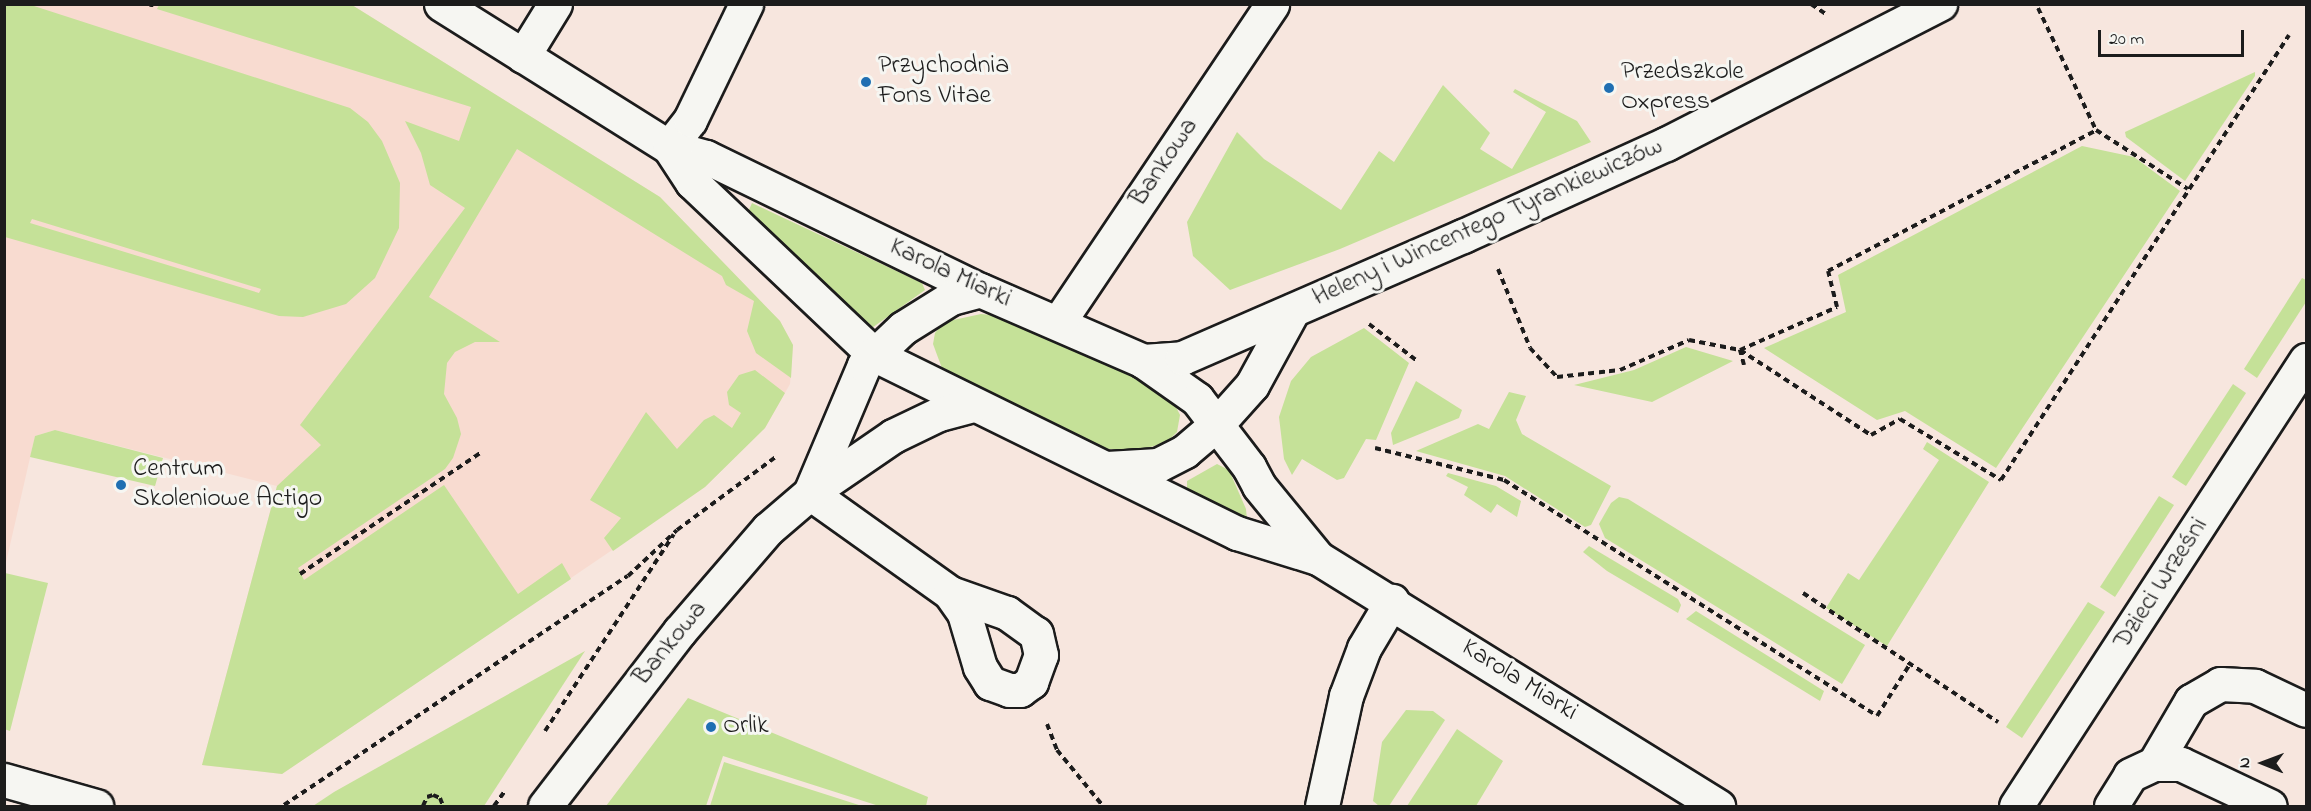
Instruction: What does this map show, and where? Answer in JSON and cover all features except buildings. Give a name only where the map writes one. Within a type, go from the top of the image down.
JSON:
[{"type":"street","name":"Karola Miarki","points":[[441,4],[669,147],[706,156],[980,290],[1058,322],[1143,361],[1197,399],[1218,423],[1259,486],[1318,558]]},
{"type":"street","points":[[524,56],[555,4]]},
{"type":"street","points":[[669,147],[690,120],[746,4]]},
{"type":"street","name":"Bankowa","points":[[1058,322],[1272,4]]},
{"type":"street","name":"Heleny i Wincentego Tyrankiewiczów","points":[[1143,361],[1182,358],[1666,144],[1940,4]]},
{"type":"street","name":"Karola Miarki","points":[[669,147],[692,182],[873,354],[1237,533],[1318,558],[1392,601],[1718,807]]},
{"type":"street","name":"Bankowa","points":[[810,494],[848,397],[873,354],[903,328],[951,298],[980,290]]},
{"type":"street","name":"Heleny i Wincentego Tyrankiewiczów","points":[[1218,423],[1251,384],[1293,310]]},
{"type":"street","name":"Dzieci Wrześni","points":[[2016,807],[2307,360]]},
{"type":"street","name":"Bankowa","points":[[545,807],[679,632],[768,529],[810,494],[893,436],[939,414],[973,405]]},
{"type":"street","name":"Karola Miarki","points":[[1102,468],[1158,465],[1185,451],[1218,423]]},
{"type":"street","points":[[810,494],[950,593],[1007,613],[1036,634],[1041,655],[1031,682],[1020,690],[1009,690],[990,683],[980,667],[964,613],[950,593]]},
{"type":"street","points":[[1322,807],[1346,696],[1364,648],[1392,601]]},
{"type":"street","points":[[2154,764],[2191,701],[2220,684],[2255,686],[2307,710]]},
{"type":"street","points":[[2111,807],[2130,775],[2154,764],[2181,764],[2270,807]]},
{"type":"street","points":[[4,780],[96,807]]},
{"type":"path","points":[[2038,8],[2096,130],[2188,189]]},
{"type":"path","points":[[1498,269],[1530,348],[1557,377],[1620,370],[1689,340],[1740,350],[1871,435],[1900,419],[2001,480],[2289,35]]},
{"type":"path","points":[[1740,350],[1837,307],[1828,271],[2096,130]]},
{"type":"path","points":[[1359,317],[1416,360]]},
{"type":"path","points":[[1740,350],[1744,365]]},
{"type":"path","points":[[1375,448],[1504,480],[1877,716],[1910,664]]},
{"type":"path","points":[[300,574],[483,451]]},
{"type":"path","points":[[290,807],[284,805],[628,576],[677,530],[782,451]]},
{"type":"path","points":[[541,737],[677,530]]},
{"type":"path","points":[[1803,593],[1998,722]]},
{"type":"path","points":[[1031,682],[1057,750],[1103,807]]},
{"type":"path","points":[[494,807],[507,787]]},
{"type":"path","points":[[423,807],[427,797],[434,795],[440,798],[442,807]]},
{"type":"shaded area","points":[[5,5],[352,5],[660,197],[780,321],[793,345],[790,384],[765,428],[705,487],[282,774],[202,765],[277,486],[55,430],[35,436],[5,567]]},
{"type":"green space","points":[[5,5],[34,6],[350,108],[368,122],[382,141],[400,183],[399,228],[375,278],[346,304],[303,317],[279,316],[5,237]],"holes":[[[32,219],[261,289],[259,293],[30,223]]]},
{"type":"green space","points":[[159,5],[352,5],[660,197],[780,321],[793,345],[791,378],[756,353],[747,331],[754,301],[726,285],[722,276],[517,149],[429,297],[500,342],[475,342],[455,352],[447,363],[444,394],[457,418],[461,434],[453,458],[445,469],[298,568],[304,580],[444,485],[518,594],[562,563],[571,579],[282,774],[202,765],[277,486],[321,445],[300,425],[465,208],[430,185],[421,153],[405,121],[459,141],[471,107],[157,9]]},
{"type":"green space","points":[[2255,72],[2255,76],[2185,181],[2126,137],[2125,132]]},
{"type":"green space","points":[[1443,85],[1490,133],[1480,149],[1512,169],[1546,112],[1513,92],[1515,89],[1577,121],[1591,142],[1340,249],[1230,290],[1193,256],[1187,222],[1237,132],[1264,159],[1341,210],[1379,151],[1394,162]]},
{"type":"green space","points":[[2082,146],[2134,157],[2180,191],[1996,468],[1905,411],[1877,420],[1764,348],[1846,312],[1838,275]]},
{"type":"green space","points":[[752,203],[922,283],[925,290],[869,330],[748,212]]},
{"type":"green space","points":[[2302,278],[2306,280],[2306,302],[2257,378],[2244,369]]},
{"type":"green space","points":[[981,314],[1000,316],[1144,379],[1172,399],[1180,415],[1177,432],[1167,442],[1144,449],[1103,449],[943,371],[933,344],[935,333],[944,322]]},
{"type":"green space","points":[[1364,328],[1409,363],[1376,440],[1366,439],[1344,478],[1337,480],[1302,459],[1292,475],[1284,459],[1279,417],[1291,381],[1311,357]]},
{"type":"green space","points":[[1686,347],[1733,361],[1652,402],[1574,385],[1634,370]]},
{"type":"green space","points":[[755,370],[785,393],[765,428],[705,487],[613,551],[604,538],[621,518],[590,500],[646,412],[677,449],[704,420],[714,415],[732,428],[741,413],[729,405],[727,392],[739,375]]},
{"type":"green space","points":[[1416,381],[1462,410],[1459,418],[1393,445],[1391,433]]},
{"type":"green space","points":[[2233,384],[2246,393],[2186,486],[2172,477]]},
{"type":"green space","points":[[1509,392],[1526,396],[1516,420],[1522,434],[1611,486],[1591,525],[1585,527],[1505,476],[1416,451],[1478,424],[1489,429]]},
{"type":"green space","points":[[55,430],[163,458],[155,486],[30,457],[35,436]]},
{"type":"green space","points":[[1927,442],[1989,482],[1887,646],[1826,608],[1848,573],[1859,580],[1939,460],[1923,449]]},
{"type":"green space","points":[[1217,464],[1229,470],[1246,509],[1247,520],[1187,493],[1187,481]]},
{"type":"green space","points":[[1448,473],[1496,486],[1521,501],[1517,517],[1497,504],[1491,513],[1464,495],[1468,487],[1446,476]]},
{"type":"green space","points":[[2159,496],[2174,505],[2115,597],[2100,587]]},
{"type":"green space","points":[[1619,497],[1628,499],[1865,645],[1842,684],[1605,538],[1599,524],[1611,503]]},
{"type":"green space","points":[[1589,546],[1678,599],[1681,605],[1678,613],[1607,571],[1583,552]]},
{"type":"green space","points":[[5,573],[48,583],[10,731],[4,729]]},
{"type":"green space","points":[[2088,602],[2105,612],[2022,738],[2006,727]]},
{"type":"green space","points":[[1696,611],[1824,691],[1820,701],[1686,619]]},
{"type":"green space","points":[[585,651],[484,806],[313,806],[334,792]]},
{"type":"green space","name":"Orlik","points":[[688,698],[928,797],[926,806],[879,806],[723,756],[706,806],[606,806]]},
{"type":"green space","points":[[1406,710],[1433,711],[1445,720],[1389,806],[1379,806],[1373,801],[1382,742]]},
{"type":"green space","points":[[1457,729],[1503,761],[1476,806],[1407,806]]},
{"type":"green space","points":[[724,762],[862,806],[710,806]]},
{"type":"place","name":"Przychodnia Fons Vitae","points":[[866,82]]},
{"type":"place","name":"Przedszkole Oxpress","points":[[1609,88]]},
{"type":"place","name":"Centrum Skoleniowe Actigo","points":[[121,485]]},
{"type":"place","name":"Orlik","points":[[711,727]]}]
